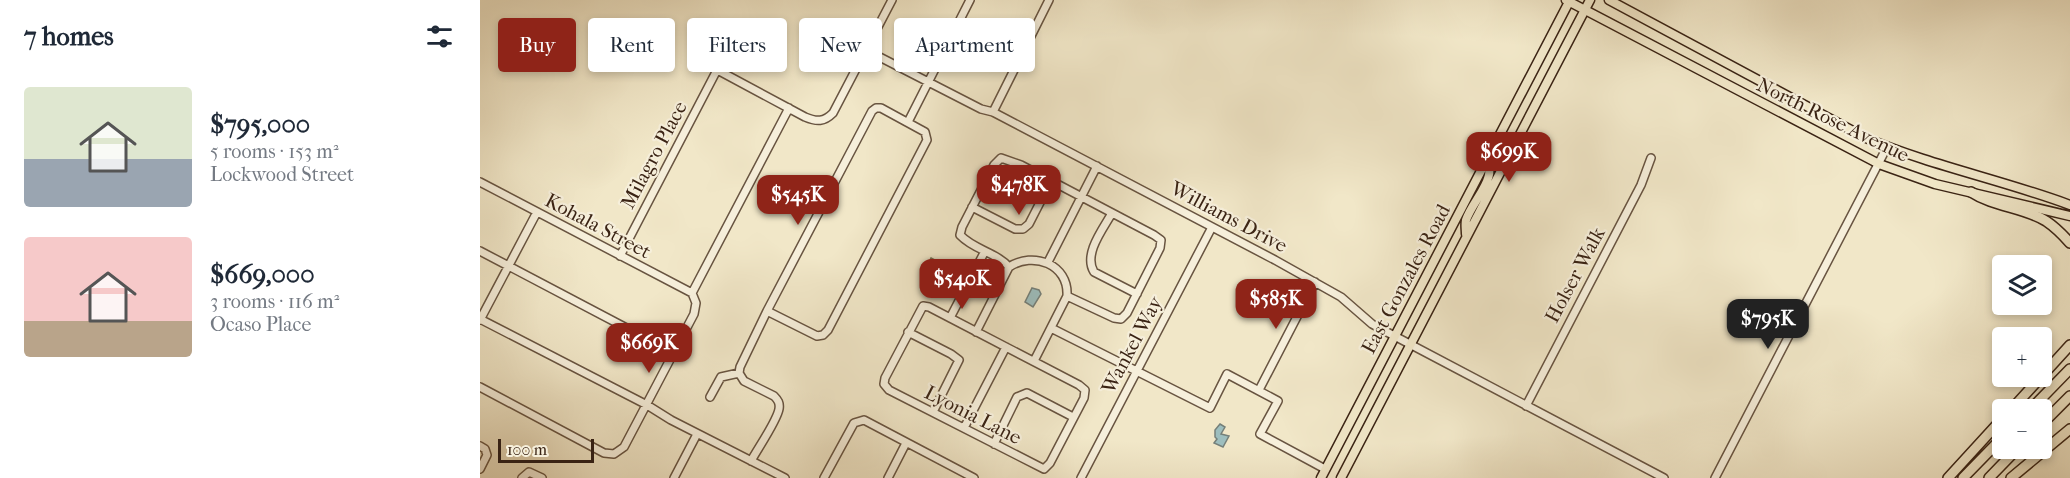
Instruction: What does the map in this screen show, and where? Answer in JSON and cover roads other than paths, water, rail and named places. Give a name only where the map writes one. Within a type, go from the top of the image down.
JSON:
[{"type":"highway","points":[[1971,192],[1983,200],[2031,214],[2045,221],[2070,243]]},
{"type":"highway","points":[[2022,399],[2070,345]]},
{"type":"highway","points":[[2041,399],[2070,369]]},
{"type":"highway","points":[[2052,414],[2070,396]]},
{"type":"highway","points":[[2011,478],[2070,429]]},
{"type":"highway","points":[[1947,478],[1992,430]]},
{"type":"highway","points":[[1963,478],[1992,448]]},
{"type":"highway","points":[[1989,478],[2007,459]]},
{"type":"main road","name":"East Gonzales Road","points":[[1341,478],[1590,0]]},
{"type":"main road","name":"North Rose Avenue","points":[[1609,0],[1866,138],[1903,154],[2031,191],[2070,205]]},
{"type":"main road","name":"East Gonzales Road","points":[[1321,478],[1568,1]]},
{"type":"main road","name":"North Rose Avenue","points":[[1568,1],[1879,164],[1935,184],[2070,216]]},
{"type":"main road","points":[[1466,235],[1465,222],[1491,173],[1486,156]]},
{"type":"street","points":[[882,18],[891,0]]},
{"type":"street","points":[[908,122],[970,0]]},
{"type":"street","points":[[993,112],[1049,0]]},
{"type":"street","name":"Williams Drive","points":[[882,58],[981,109],[993,112],[1315,282],[1341,297],[1372,324],[1664,478]]},
{"type":"street","name":"Milagro Place","points":[[620,256],[716,72]]},
{"type":"street","points":[[721,72],[811,120],[823,121],[834,113],[855,72]]},
{"type":"street","points":[[480,387],[604,453],[614,454],[624,447],[694,314],[696,303],[692,293],[789,108]]},
{"type":"street","points":[[751,461],[777,415],[779,405],[774,396],[744,381],[740,367],[767,311],[872,111],[881,108],[926,132],[927,140],[828,330],[823,335],[817,336],[767,311]]},
{"type":"street","points":[[1714,478],[1887,147]]},
{"type":"street","name":"Holser Walk","points":[[1526,406],[1641,185],[1651,158]]},
{"type":"street","points":[[1010,267],[1003,260],[965,240],[960,235],[994,165],[1000,159],[1008,159],[1161,240],[1160,248],[1123,317],[1114,318],[1067,296]]},
{"type":"street","points":[[1048,262],[1097,166]]},
{"type":"street","points":[[972,207],[1015,229],[1023,228],[1029,224],[1051,181]]},
{"type":"street","name":"Kohala Street","points":[[480,182],[692,293]]},
{"type":"street","points":[[537,212],[480,319],[784,478]]},
{"type":"street","points":[[1112,213],[1093,249],[1089,259],[1090,266],[1094,272],[1137,294]]},
{"type":"street","name":"Wankel Way","points":[[1081,478],[1212,227]]},
{"type":"street","points":[[480,251],[674,353]]},
{"type":"street","points":[[950,318],[985,251]]},
{"type":"street","points":[[976,332],[1010,267],[1016,262],[1029,260],[1048,262],[1062,277],[1067,288],[1067,296],[1034,361]]},
{"type":"street","points":[[1259,390],[1315,282]]},
{"type":"street","points":[[933,412],[959,360],[908,332],[922,307],[928,307],[1006,346],[1085,390],[1084,398],[1073,417],[1027,393],[1017,397],[994,444]]},
{"type":"street","points":[[1051,328],[1210,408],[1227,374],[1259,390],[1278,401],[1260,434],[1325,469]]},
{"type":"street","name":"Lyonia Lane","points":[[908,332],[885,378],[885,386],[889,390],[1044,469],[1073,417]]},
{"type":"street","points":[[964,428],[1006,346]]},
{"type":"street","points":[[710,397],[721,377],[740,373]]},
{"type":"street","points":[[824,478],[854,423],[864,420],[974,478]]},
{"type":"street","points":[[674,478],[697,434]]},
{"type":"street","points":[[888,478],[906,442]]},
{"type":"street","points":[[480,446],[485,449],[487,455],[480,469]]},
{"type":"street","points":[[522,478],[529,472],[542,478]]},
{"type":"water","points":[[1032,288],[1039,290],[1041,294],[1033,307],[1025,302]]},
{"type":"water","points":[[1220,424],[1225,427],[1221,434],[1229,436],[1223,447],[1214,443],[1217,439],[1215,430]]}]
